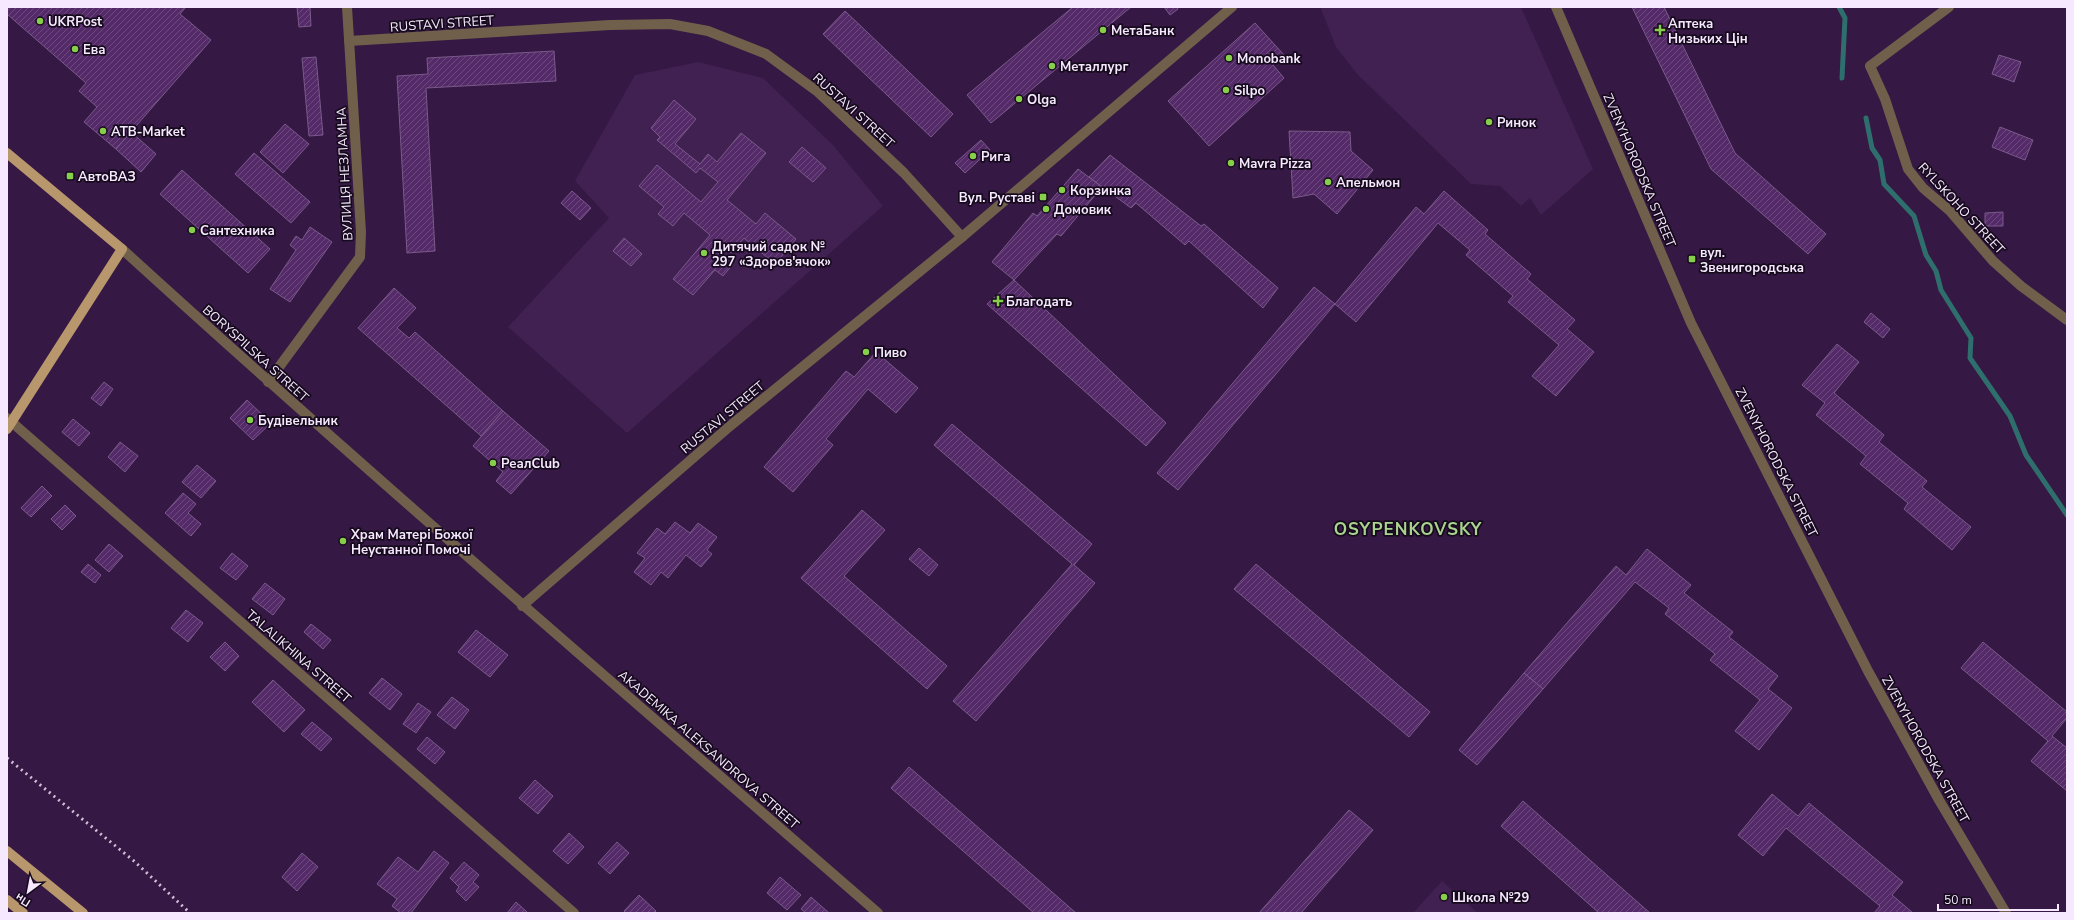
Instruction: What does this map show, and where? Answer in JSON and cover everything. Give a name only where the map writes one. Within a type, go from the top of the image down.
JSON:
[{"type":"main road","name":"BORYSPILSKA STREET","points":[[7,153],[122,250]]},
{"type":"main road","points":[[8,423],[122,250]]},
{"type":"main road","points":[[7,851],[83,913]]},
{"type":"main road","points":[[7,900],[23,913]]},
{"type":"street","name":"ВУЛИЦЯ НЕЗЛАМНА","points":[[268,382],[360,257],[361,232],[348,7]]},
{"type":"street","name":"RUSTAVI STREET","points":[[522,606],[730,426],[962,237],[1232,7]]},
{"type":"street","name":"ZVENYHORODSKA STREET","points":[[1556,7],[1691,323],[1868,671],[1939,800],[2006,913]]},
{"type":"street","name":"RYLSKOHO STREET","points":[[1949,7],[1870,66],[1885,99],[1908,169],[1923,188],[1950,211],[1993,261],[2021,286],[2067,320]]},
{"type":"street","name":"RUSTAVI STREET","points":[[349,41],[610,25],[670,24],[708,31],[766,54],[818,92],[904,173],[962,237]]},
{"type":"street","name":"BORYSPILSKA STREET","points":[[122,250],[268,382],[522,606]]},
{"type":"street","name":"TALALIKHINA STREET","points":[[8,423],[574,913]]},
{"type":"street","name":"AKADEMIKA ALEKSANDROVA STREET","points":[[522,606],[878,913]]},
{"type":"shaded area","name":"Ринок","points":[[1322,7],[1521,7],[1593,169],[1541,215],[1530,198],[1521,206],[1500,186],[1471,184],[1358,75],[1336,47],[1321,9]]},
{"type":"shaded area","name":"Дитячий садок № 297 «Здоров'ячок»","points":[[698,62],[763,78],[833,145],[883,206],[627,433],[508,327],[609,218],[575,181],[635,75]]},
{"type":"shaded area","name":"Школа №29","points":[[1442,881],[1478,913],[1413,913]]},
{"type":"building","points":[[7,7],[186,7],[180,14],[211,40],[116,149],[84,122],[97,107],[79,91],[86,83],[7,14]]},
{"type":"building","points":[[297,7],[310,7],[311,26],[299,27]]},
{"type":"building","points":[[1073,7],[1131,7],[991,123],[967,95]]},
{"type":"building","points":[[1164,7],[1177,7],[1178,9],[1170,15]]},
{"type":"building","points":[[1632,7],[1664,7],[1735,153],[1826,234],[1808,254],[1711,169]]},
{"type":"building","points":[[845,11],[953,114],[931,137],[823,34]]},
{"type":"building","name":"Silpo","points":[[1255,23],[1284,55],[1273,65],[1284,78],[1209,146],[1168,101]]},
{"type":"building","points":[[554,51],[556,81],[426,88],[435,251],[407,253],[397,76],[428,74],[427,58]]},
{"type":"building","points":[[1999,55],[2021,62],[2014,82],[1992,74]]},
{"type":"building","points":[[316,57],[323,135],[309,136],[302,58]]},
{"type":"building","points":[[674,100],[696,119],[675,144],[700,164],[708,154],[717,162],[741,133],[766,153],[727,200],[756,224],[765,213],[796,239],[775,264],[744,238],[731,253],[725,248],[720,254],[733,264],[723,276],[715,270],[693,295],[673,279],[710,235],[684,213],[673,226],[658,214],[664,207],[639,186],[657,165],[701,202],[718,182],[700,168],[696,173],[657,140],[660,137],[651,128]]},
{"type":"building","points":[[285,124],[309,144],[283,173],[260,152]]},
{"type":"building","points":[[2000,127],[2033,140],[2025,160],[1992,147]]},
{"type":"building","name":"Апельмон","points":[[1289,131],[1350,132],[1351,151],[1373,170],[1337,214],[1314,194],[1293,198]]},
{"type":"building","points":[[131,132],[156,154],[141,172],[116,149]]},
{"type":"building","name":"Рига","points":[[981,140],[990,150],[965,173],[955,163]]},
{"type":"building","points":[[802,147],[826,168],[813,182],[789,162]]},
{"type":"building","points":[[254,153],[310,202],[291,223],[235,174]]},
{"type":"building","points":[[1110,155],[1201,226],[1204,224],[1278,288],[1263,308],[1189,241],[1185,245],[1136,203],[1131,208],[1089,177]]},
{"type":"building","points":[[1078,169],[1102,187],[1061,236],[1057,234],[1014,280],[992,262],[1033,213],[1037,216]]},
{"type":"building","points":[[182,170],[270,249],[248,273],[160,194]]},
{"type":"building","points":[[572,191],[591,208],[580,220],[561,203]]},
{"type":"building","points":[[1444,191],[1488,230],[1485,234],[1531,274],[1527,279],[1575,320],[1567,329],[1594,352],[1556,396],[1532,376],[1559,345],[1508,302],[1513,296],[1466,255],[1470,250],[1438,223],[1356,322],[1335,304],[1416,207],[1424,214]]},
{"type":"building","points":[[2003,212],[2003,226],[1985,226],[1985,213]]},
{"type":"building","points":[[310,227],[332,242],[290,302],[270,289],[296,250],[290,245],[296,236],[302,240]]},
{"type":"building","points":[[624,238],[642,254],[631,266],[613,251]]},
{"type":"building","points":[[1014,280],[1166,423],[1146,446],[987,304]]},
{"type":"building","points":[[1314,287],[1335,304],[1178,490],[1157,473]]},
{"type":"building","points":[[394,288],[416,308],[397,328],[409,338],[415,332],[503,411],[481,436],[358,328]]},
{"type":"building","points":[[1871,313],[1890,329],[1883,338],[1864,322]]},
{"type":"building","points":[[1837,344],[1859,362],[1834,393],[1884,435],[1879,442],[1927,481],[1922,487],[1971,527],[1952,550],[1904,509],[1908,503],[1860,464],[1866,456],[1816,415],[1825,403],[1802,385]]},
{"type":"building","points":[[876,352],[918,388],[896,413],[868,389],[826,439],[833,445],[793,492],[764,467],[846,371],[854,377]]},
{"type":"building","points":[[104,382],[113,389],[101,406],[91,398]]},
{"type":"building","name":"Будівельник","points":[[247,400],[271,423],[253,440],[230,418]]},
{"type":"building","points":[[503,411],[549,451],[511,494],[496,481],[503,472],[473,446]]},
{"type":"building","points":[[73,419],[90,433],[79,446],[62,432]]},
{"type":"building","points":[[952,424],[1092,544],[1074,565],[1095,583],[976,721],[953,701],[1072,564],[934,445]]},
{"type":"building","points":[[120,442],[138,456],[125,472],[108,457]]},
{"type":"building","points":[[197,465],[216,481],[201,498],[182,482]]},
{"type":"building","points":[[42,486],[52,496],[31,517],[21,508]]},
{"type":"building","points":[[183,493],[196,504],[188,513],[201,524],[191,536],[165,513]]},
{"type":"building","points":[[65,505],[76,516],[62,530],[51,519]]},
{"type":"building","points":[[862,510],[885,530],[844,576],[947,666],[927,689],[801,578]]},
{"type":"building","points":[[675,522],[690,533],[698,523],[717,537],[707,550],[712,554],[701,567],[686,555],[668,578],[661,572],[651,585],[634,572],[645,558],[637,553],[657,528],[665,534]]},
{"type":"building","points":[[109,544],[123,556],[109,572],[95,560]]},
{"type":"building","points":[[919,548],[938,565],[929,576],[909,559]]},
{"type":"building","points":[[1647,549],[1691,585],[1684,593],[1733,632],[1729,637],[1778,676],[1768,689],[1792,708],[1759,750],[1735,731],[1760,700],[1710,660],[1715,654],[1665,614],[1669,608],[1635,582],[1543,689],[1524,673],[1616,566],[1626,575]]},
{"type":"building","points":[[232,553],[248,566],[236,580],[220,568]]},
{"type":"building","points":[[88,564],[101,575],[95,583],[81,572]]},
{"type":"building","points":[[1256,564],[1430,712],[1409,737],[1234,589]]},
{"type":"building","points":[[265,583],[285,599],[273,615],[252,599]]},
{"type":"building","points":[[186,610],[203,623],[188,642],[171,628]]},
{"type":"building","points":[[311,624],[331,640],[323,649],[304,632]]},
{"type":"building","points":[[476,630],[508,655],[490,677],[458,652]]},
{"type":"building","points":[[225,642],[239,656],[225,671],[210,657]]},
{"type":"building","points":[[1983,642],[2067,712],[2067,718],[2052,736],[2067,748],[2067,791],[2031,761],[2048,741],[1961,668]]},
{"type":"building","points":[[1524,673],[1543,689],[1477,765],[1459,750]]},
{"type":"building","points":[[382,678],[402,694],[390,710],[369,693]]},
{"type":"building","points":[[273,680],[305,710],[284,732],[252,702]]},
{"type":"building","points":[[452,697],[469,710],[455,729],[437,715]]},
{"type":"building","points":[[418,703],[431,712],[416,733],[403,724]]},
{"type":"building","points":[[312,722],[332,739],[321,751],[301,734]]},
{"type":"building","points":[[427,737],[445,752],[435,764],[417,749]]},
{"type":"building","points":[[909,767],[1076,913],[1034,913],[891,788]]},
{"type":"building","points":[[535,780],[553,796],[538,814],[519,798]]},
{"type":"building","points":[[1772,794],[1798,816],[1809,803],[1903,882],[1892,895],[1913,913],[1874,913],[1880,906],[1786,828],[1763,856],[1738,835]]},
{"type":"building","points":[[1523,801],[1650,913],[1599,913],[1501,826]]},
{"type":"building","points":[[1349,810],[1373,830],[1301,913],[1259,913]]},
{"type":"building","points":[[569,833],[584,847],[568,864],[553,851]]},
{"type":"building","points":[[617,842],[629,853],[610,874],[598,863]]},
{"type":"building","points":[[434,851],[449,863],[411,913],[401,913],[392,906],[397,899],[377,884],[398,857],[418,872]]},
{"type":"building","points":[[302,853],[318,867],[297,891],[282,877]]},
{"type":"building","points":[[464,862],[479,875],[473,882],[479,887],[466,901],[456,891],[459,887],[450,878]]},
{"type":"building","points":[[780,877],[801,895],[787,910],[767,893]]},
{"type":"building","points":[[639,895],[656,911],[654,913],[626,913],[624,911]]},
{"type":"building","points":[[811,897],[829,913],[806,913],[801,909]]},
{"type":"building","points":[[516,902],[527,912],[526,913],[507,913]]},
{"type":"waterway","points":[[1839,7],[1845,18],[1842,78]]},
{"type":"waterway","points":[[1866,118],[1872,148],[1880,160],[1884,184],[1914,216],[1926,255],[1936,271],[1941,290],[1971,338],[1970,358],[2010,416],[2026,455],[2067,515]]},
{"type":"railway","points":[[7,758],[134,861],[190,913]]},
{"type":"place","name":"UKRPost","points":[[40,21]]},
{"type":"place","name":"МетаБанк","points":[[1103,30]]},
{"type":"place","name":"Аптека Низьких Цін","points":[[1660,30]]},
{"type":"place","name":"Ева","points":[[75,49]]},
{"type":"place","name":"Monobank","points":[[1229,58]]},
{"type":"place","name":"Металлург","points":[[1052,66]]},
{"type":"place","name":"Silpo","points":[[1226,90]]},
{"type":"place","name":"Olga","points":[[1019,99]]},
{"type":"place","name":"Ринок","points":[[1489,122]]},
{"type":"place","name":"ATB-Market","points":[[103,131]]},
{"type":"place","name":"Рига","points":[[973,156]]},
{"type":"place","name":"Mavra Pizza","points":[[1231,163]]},
{"type":"place","name":"АвтоВАЗ","points":[[70,176]]},
{"type":"place","name":"Апельмон","points":[[1328,182]]},
{"type":"place","name":"Корзинка","points":[[1062,190]]},
{"type":"place","name":"Вул. Руставі","points":[[1043,197]]},
{"type":"place","name":"Домовик","points":[[1046,209]]},
{"type":"place","name":"Сантехника","points":[[192,230]]},
{"type":"place","name":"Дитячий садок № 297 «Здоров'ячок»","points":[[704,253]]},
{"type":"place","name":"вул. Звенигородська","points":[[1692,259]]},
{"type":"place","name":"Благодать","points":[[998,301]]},
{"type":"place","name":"Пиво","points":[[866,352]]},
{"type":"place","name":"Будівельник","points":[[250,420]]},
{"type":"place","name":"РеалClub","points":[[493,463]]},
{"type":"place","name":"Храм Матері Божої Неустанної Помочі","points":[[343,541]]},
{"type":"place","name":"Школа №29","points":[[1444,897]]},
{"type":"district","name":"OSYPENKOVSKY","points":[[1408,529]]}]
